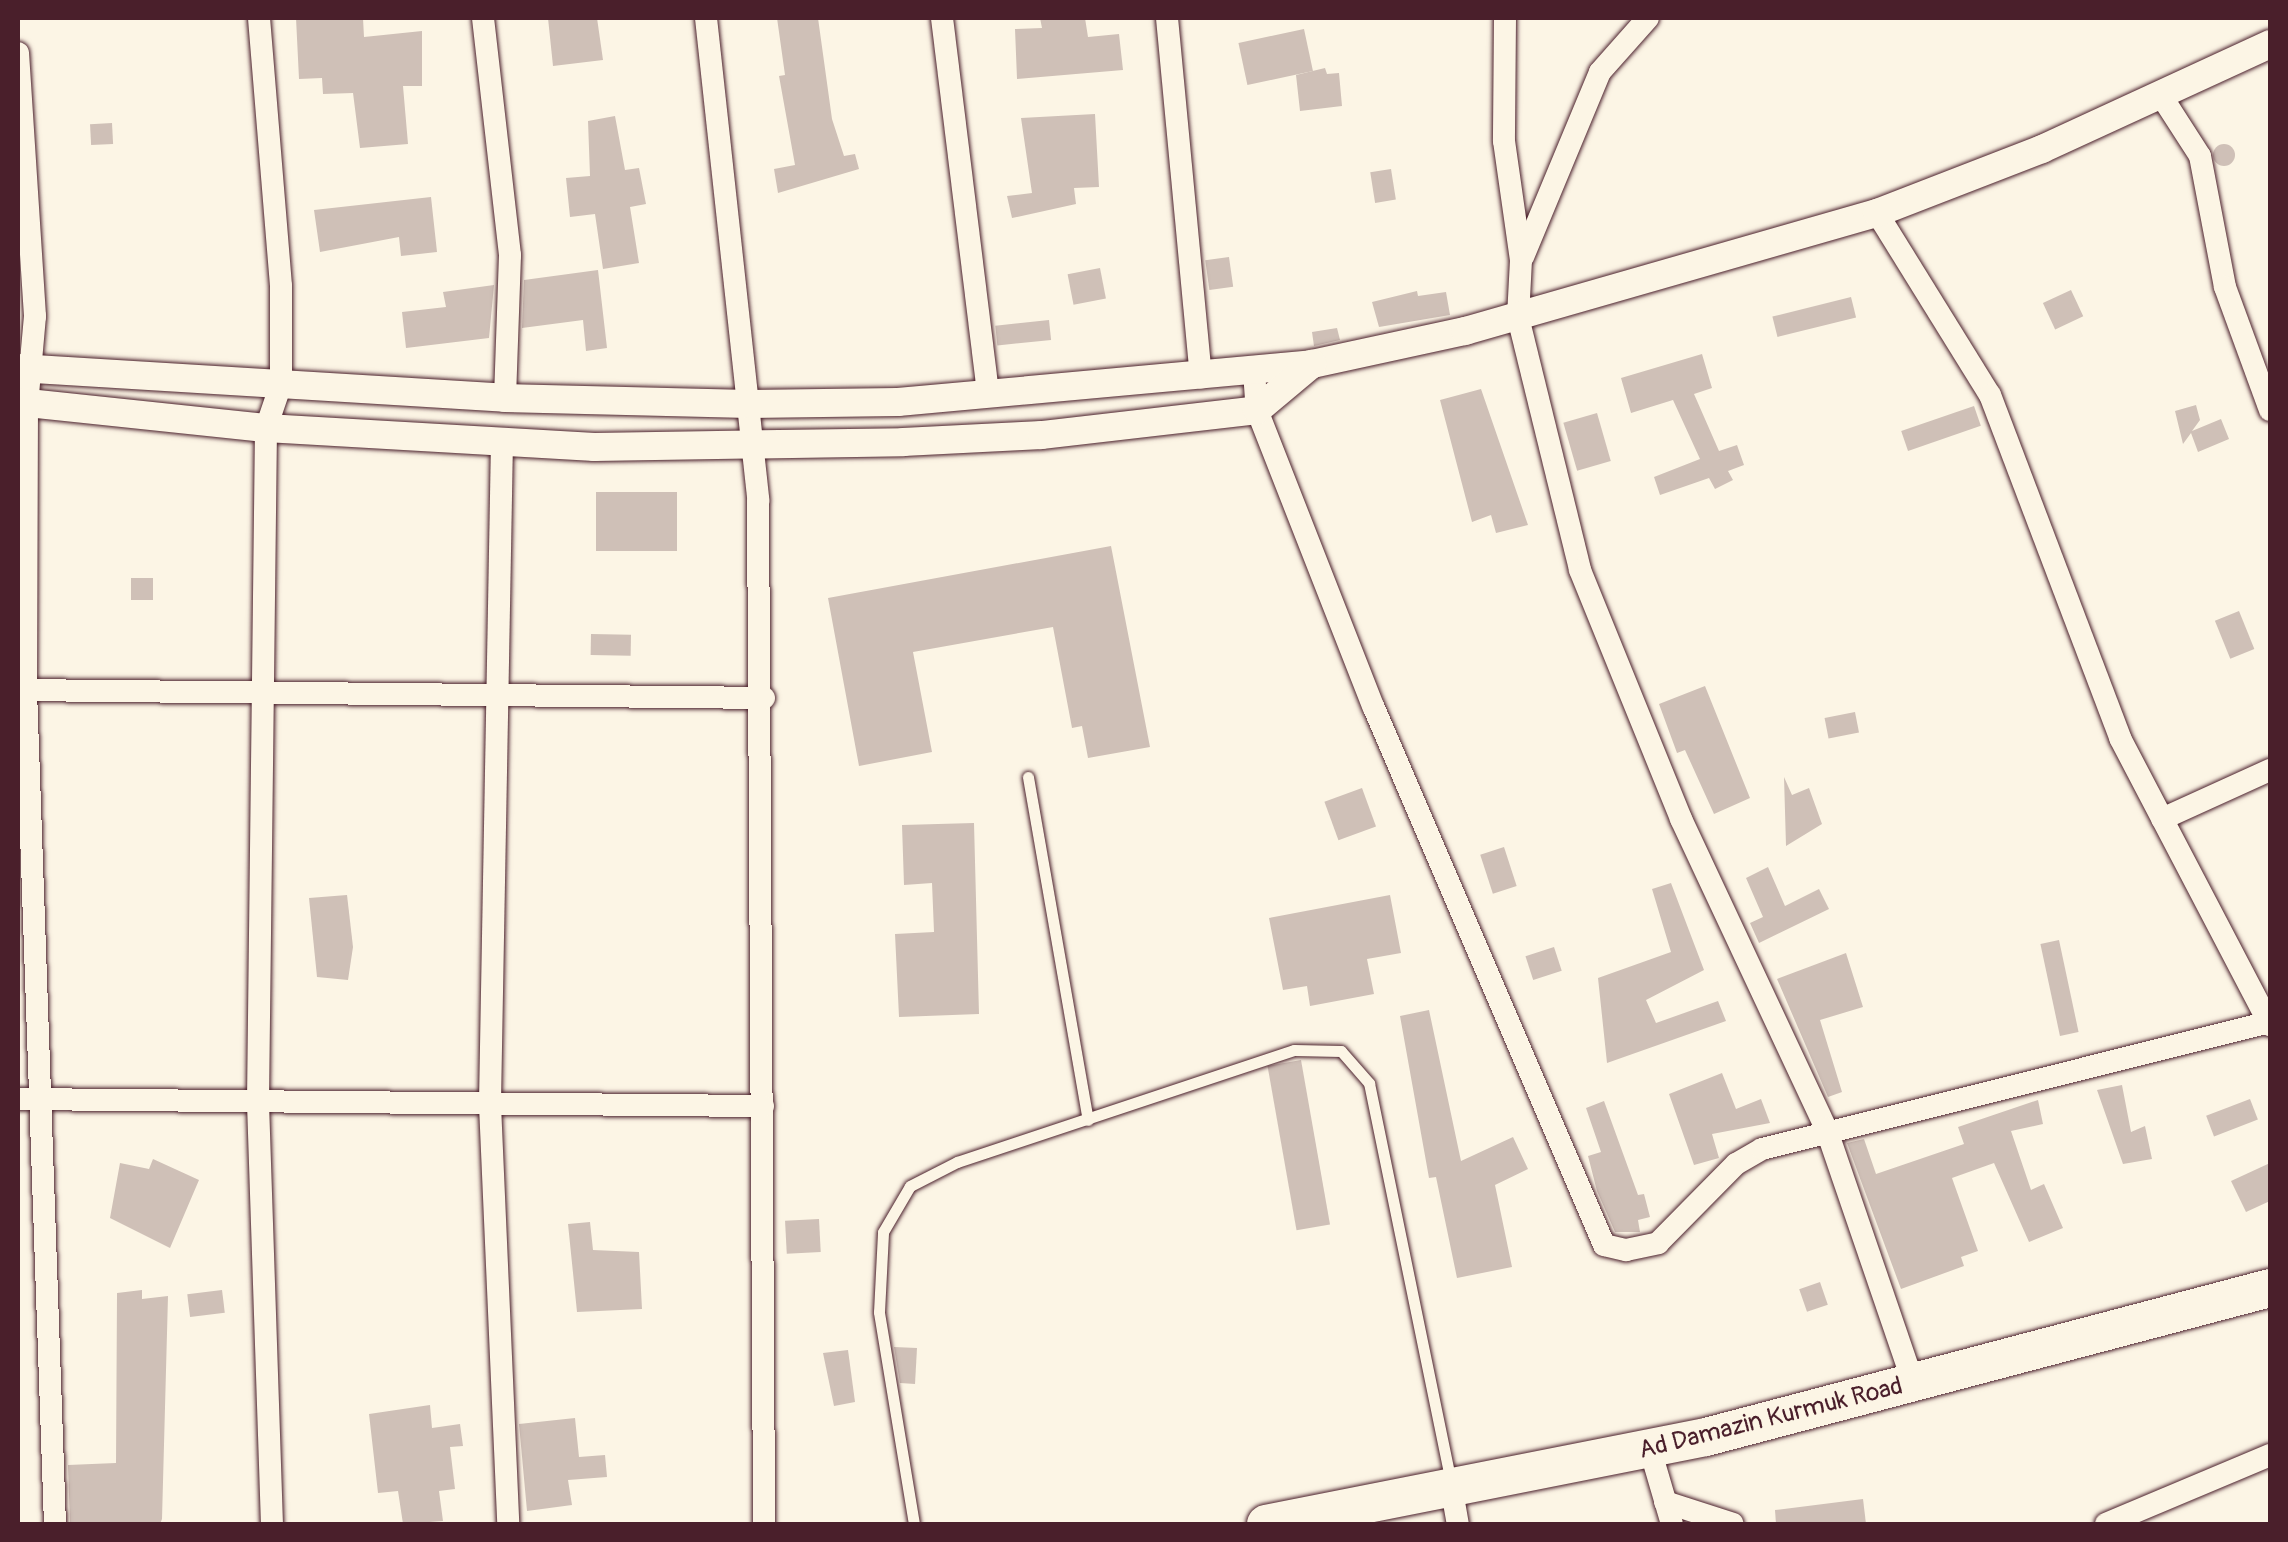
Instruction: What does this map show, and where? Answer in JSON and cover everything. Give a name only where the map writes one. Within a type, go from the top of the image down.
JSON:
[{"type":"highway","name":"Ad Damazin Kurmuk Road","points":[[1266,1524],[1455,1508],[1650,1449],[1914,1385],[2270,1288]]},
{"type":"street","points":[[259,18],[281,286],[280,384],[266,428],[258,1103],[272,1524]]},
{"type":"street","points":[[483,18],[510,255],[505,398]]},
{"type":"street","points":[[706,18],[749,404],[764,698],[764,1524]]},
{"type":"street","points":[[942,18],[988,394]]},
{"type":"street","points":[[1167,18],[1201,377]]},
{"type":"street","points":[[1505,18],[1504,141],[1521,260],[1518,317],[1580,570],[1681,818],[1826,1128],[1914,1385]]},
{"type":"street","points":[[1521,260],[1600,72],[1648,18]]},
{"type":"street","points":[[23,367],[505,398],[749,404],[988,394],[1312,364],[1518,317],[1877,213],[2162,97],[2270,44]]},
{"type":"street","points":[[18,52],[36,316],[23,367],[22,404],[28,1099],[55,1524]]},
{"type":"street","points":[[2162,97],[2200,156],[2225,287],[2270,410]]},
{"type":"street","points":[[1254,371],[1258,410],[1374,708],[1604,1245],[1626,1250],[1658,1243],[1736,1164],[1826,1128],[2270,1023],[2120,738],[1990,395],[1877,213]]},
{"type":"street","points":[[22,404],[266,428],[502,442],[752,444],[1042,435],[1258,410],[1312,364]]},
{"type":"street","points":[[502,442],[490,1105],[508,1524]]},
{"type":"street","points":[[22,690],[764,698]]},
{"type":"street","points":[[2162,819],[2270,770]]},
{"type":"street","points":[[28,1099],[763,1106]]},
{"type":"street","points":[[1650,1449],[1669,1513],[1733,1524]]},
{"type":"street","points":[[2106,1524],[2270,1455]]},
{"type":"lane","points":[[1028,777],[1088,1120]]},
{"type":"lane","points":[[914,1524],[879,1312],[883,1232],[910,1186],[957,1162],[1294,1050],[1341,1051],[1369,1083],[1455,1508]]},
{"type":"building","points":[[296,18],[363,18],[364,37],[422,31],[422,86],[403,86],[408,144],[360,148],[353,93],[323,94],[322,78],[299,79]]},
{"type":"building","points":[[548,18],[597,18],[603,60],[553,66]]},
{"type":"building","points":[[777,18],[818,18],[832,119],[844,156],[855,154],[859,169],[778,193],[774,169],[795,165],[779,76],[785,75]]},
{"type":"building","points":[[1040,18],[1085,18],[1088,37],[1119,34],[1123,70],[1017,79],[1015,29],[1042,28]]},
{"type":"building","points":[[1304,29],[1313,71],[1247,85],[1238,43]]},
{"type":"building","points":[[1325,68],[1327,74],[1339,73],[1342,106],[1300,111],[1296,75]]},
{"type":"building","points":[[1095,114],[1099,187],[1074,188],[1076,204],[1012,218],[1007,196],[1032,193],[1021,118]]},
{"type":"building","points":[[615,116],[625,170],[639,168],[646,204],[630,207],[639,263],[603,269],[595,214],[570,217],[566,178],[590,176],[588,121]]},
{"type":"building","points":[[112,123],[113,144],[91,145],[90,124]]},
{"type":"building","points":[[2224,144],[2232,147],[2232,163],[2224,166],[2216,163],[2213,155],[2216,147]]},
{"type":"building","points":[[1391,169],[1396,200],[1375,203],[1370,172]]},
{"type":"building","points":[[431,197],[437,252],[401,256],[399,237],[320,252],[314,210]]},
{"type":"building","points":[[1229,257],[1233,287],[1209,290],[1205,260]]},
{"type":"building","points":[[1100,268],[1106,298],[1074,305],[1068,274]]},
{"type":"building","points":[[598,270],[607,348],[586,351],[583,320],[522,328],[524,280]]},
{"type":"building","points":[[494,285],[489,338],[406,348],[402,312],[446,307],[443,292]]},
{"type":"building","points":[[2071,290],[2083,316],[2055,329],[2043,303]]},
{"type":"building","points":[[1417,291],[1418,296],[1446,292],[1450,315],[1379,327],[1372,302]]},
{"type":"building","points":[[1851,297],[1856,317],[1777,337],[1772,317]]},
{"type":"building","points":[[1049,320],[1051,340],[997,346],[995,326]]},
{"type":"building","points":[[1337,328],[1340,340],[1314,346],[1312,332]]},
{"type":"building","points":[[1702,354],[1712,388],[1694,394],[1719,451],[1737,445],[1744,465],[1728,471],[1733,480],[1715,489],[1709,478],[1660,495],[1654,477],[1700,459],[1673,400],[1631,413],[1621,378]]},
{"type":"building","points":[[1481,389],[1528,525],[1496,533],[1491,515],[1472,522],[1440,400]]},
{"type":"building","points":[[2196,405],[2200,420],[2192,431],[2221,419],[2229,439],[2198,452],[2191,433],[2183,444],[2175,411]]},
{"type":"building","points":[[1974,406],[1981,426],[1908,451],[1901,431]]},
{"type":"building","points":[[1597,413],[1611,461],[1577,471],[1563,423]]},
{"type":"building","points":[[596,492],[677,492],[677,551],[596,551]]},
{"type":"building","points":[[1111,546],[1150,747],[1088,758],[1082,726],[1072,728],[1053,627],[913,652],[932,752],[859,766],[828,598]]},
{"type":"building","points":[[131,578],[153,578],[153,600],[131,600]]},
{"type":"building","points":[[2239,611],[2254,649],[2230,659],[2215,621]]},
{"type":"building","points":[[591,634],[631,635],[631,656],[591,655]]},
{"type":"building","points":[[1705,686],[1750,798],[1714,814],[1685,750],[1677,753],[1659,704]]},
{"type":"building","points":[[1855,712],[1859,733],[1829,739],[1825,718]]},
{"type":"building","points":[[1784,777],[1792,795],[1809,788],[1822,824],[1786,846]]},
{"type":"building","points":[[1362,788],[1376,827],[1338,840],[1324,802]]},
{"type":"building","points":[[974,823],[979,1014],[899,1017],[895,934],[934,932],[932,883],[904,885],[902,825]]},
{"type":"building","points":[[1504,847],[1517,886],[1493,894],[1480,855]]},
{"type":"building","points":[[1768,867],[1785,906],[1819,889],[1829,909],[1759,943],[1750,923],[1763,917],[1746,878]]},
{"type":"building","points":[[1671,883],[1704,970],[1646,1000],[1656,1023],[1718,1001],[1726,1021],[1607,1063],[1598,978],[1671,952],[1652,889]]},
{"type":"building","points":[[347,895],[353,947],[348,980],[317,977],[309,898]]},
{"type":"building","points":[[1390,895],[1401,953],[1367,959],[1374,994],[1310,1006],[1307,986],[1283,990],[1269,918]]},
{"type":"building","points":[[2059,940],[2079,1032],[2060,1036],[2040,944]]},
{"type":"building","points":[[1554,947],[1562,971],[1533,980],[1525,956]]},
{"type":"building","points":[[1846,953],[1863,1007],[1820,1020],[1842,1092],[1828,1097],[1777,979]]},
{"type":"building","points":[[1429,1010],[1461,1161],[1513,1137],[1528,1169],[1495,1185],[1512,1267],[1457,1278],[1436,1177],[1429,1178],[1400,1016]]},
{"type":"building","points":[[1301,1060],[1330,1224],[1297,1230],[1268,1066]]},
{"type":"building","points":[[1722,1073],[1736,1109],[1761,1099],[1770,1123],[1712,1134],[1719,1158],[1694,1165],[1669,1094]]},
{"type":"building","points":[[2122,1085],[2131,1132],[2145,1126],[2152,1159],[2123,1164],[2097,1090]]},
{"type":"building","points":[[2250,1099],[2258,1120],[2214,1136],[2206,1116]]},
{"type":"building","points":[[2038,1100],[2043,1124],[2011,1131],[2031,1190],[2044,1184],[2063,1228],[2029,1242],[1994,1163],[1952,1178],[1978,1251],[1961,1257],[1964,1266],[1901,1289],[1847,1143],[1864,1139],[1876,1174],[1964,1144],[1958,1127]]},
{"type":"building","points":[[1604,1101],[1638,1195],[1644,1194],[1650,1217],[1638,1220],[1640,1232],[1615,1232],[1597,1191],[1588,1156],[1601,1152],[1586,1108]]},
{"type":"building","points":[[153,1159],[199,1180],[170,1248],[110,1218],[120,1163],[149,1169]]},
{"type":"building","points":[[2270,1163],[2270,1201],[2246,1212],[2231,1181]]},
{"type":"building","points":[[819,1219],[821,1252],[787,1254],[785,1221]]},
{"type":"building","points":[[590,1222],[593,1250],[639,1252],[642,1309],[577,1312],[568,1224]]},
{"type":"building","points":[[1820,1282],[1828,1305],[1807,1312],[1799,1289]]},
{"type":"building","points":[[142,1290],[142,1299],[168,1296],[162,1519],[160,1524],[70,1524],[68,1465],[116,1463],[117,1293]]},
{"type":"building","points":[[222,1290],[225,1313],[190,1317],[187,1294]]},
{"type":"building","points":[[894,1347],[917,1348],[915,1384],[900,1383]]},
{"type":"building","points":[[848,1350],[855,1402],[834,1406],[823,1353]]},
{"type":"building","points":[[430,1405],[432,1428],[460,1424],[463,1446],[450,1447],[455,1489],[439,1491],[443,1521],[403,1524],[398,1491],[378,1493],[369,1414]]},
{"type":"building","points":[[575,1418],[579,1457],[605,1455],[607,1477],[568,1480],[572,1505],[527,1511],[519,1424]]},
{"type":"building","points":[[1863,1499],[1866,1524],[1776,1524],[1775,1510]]}]
